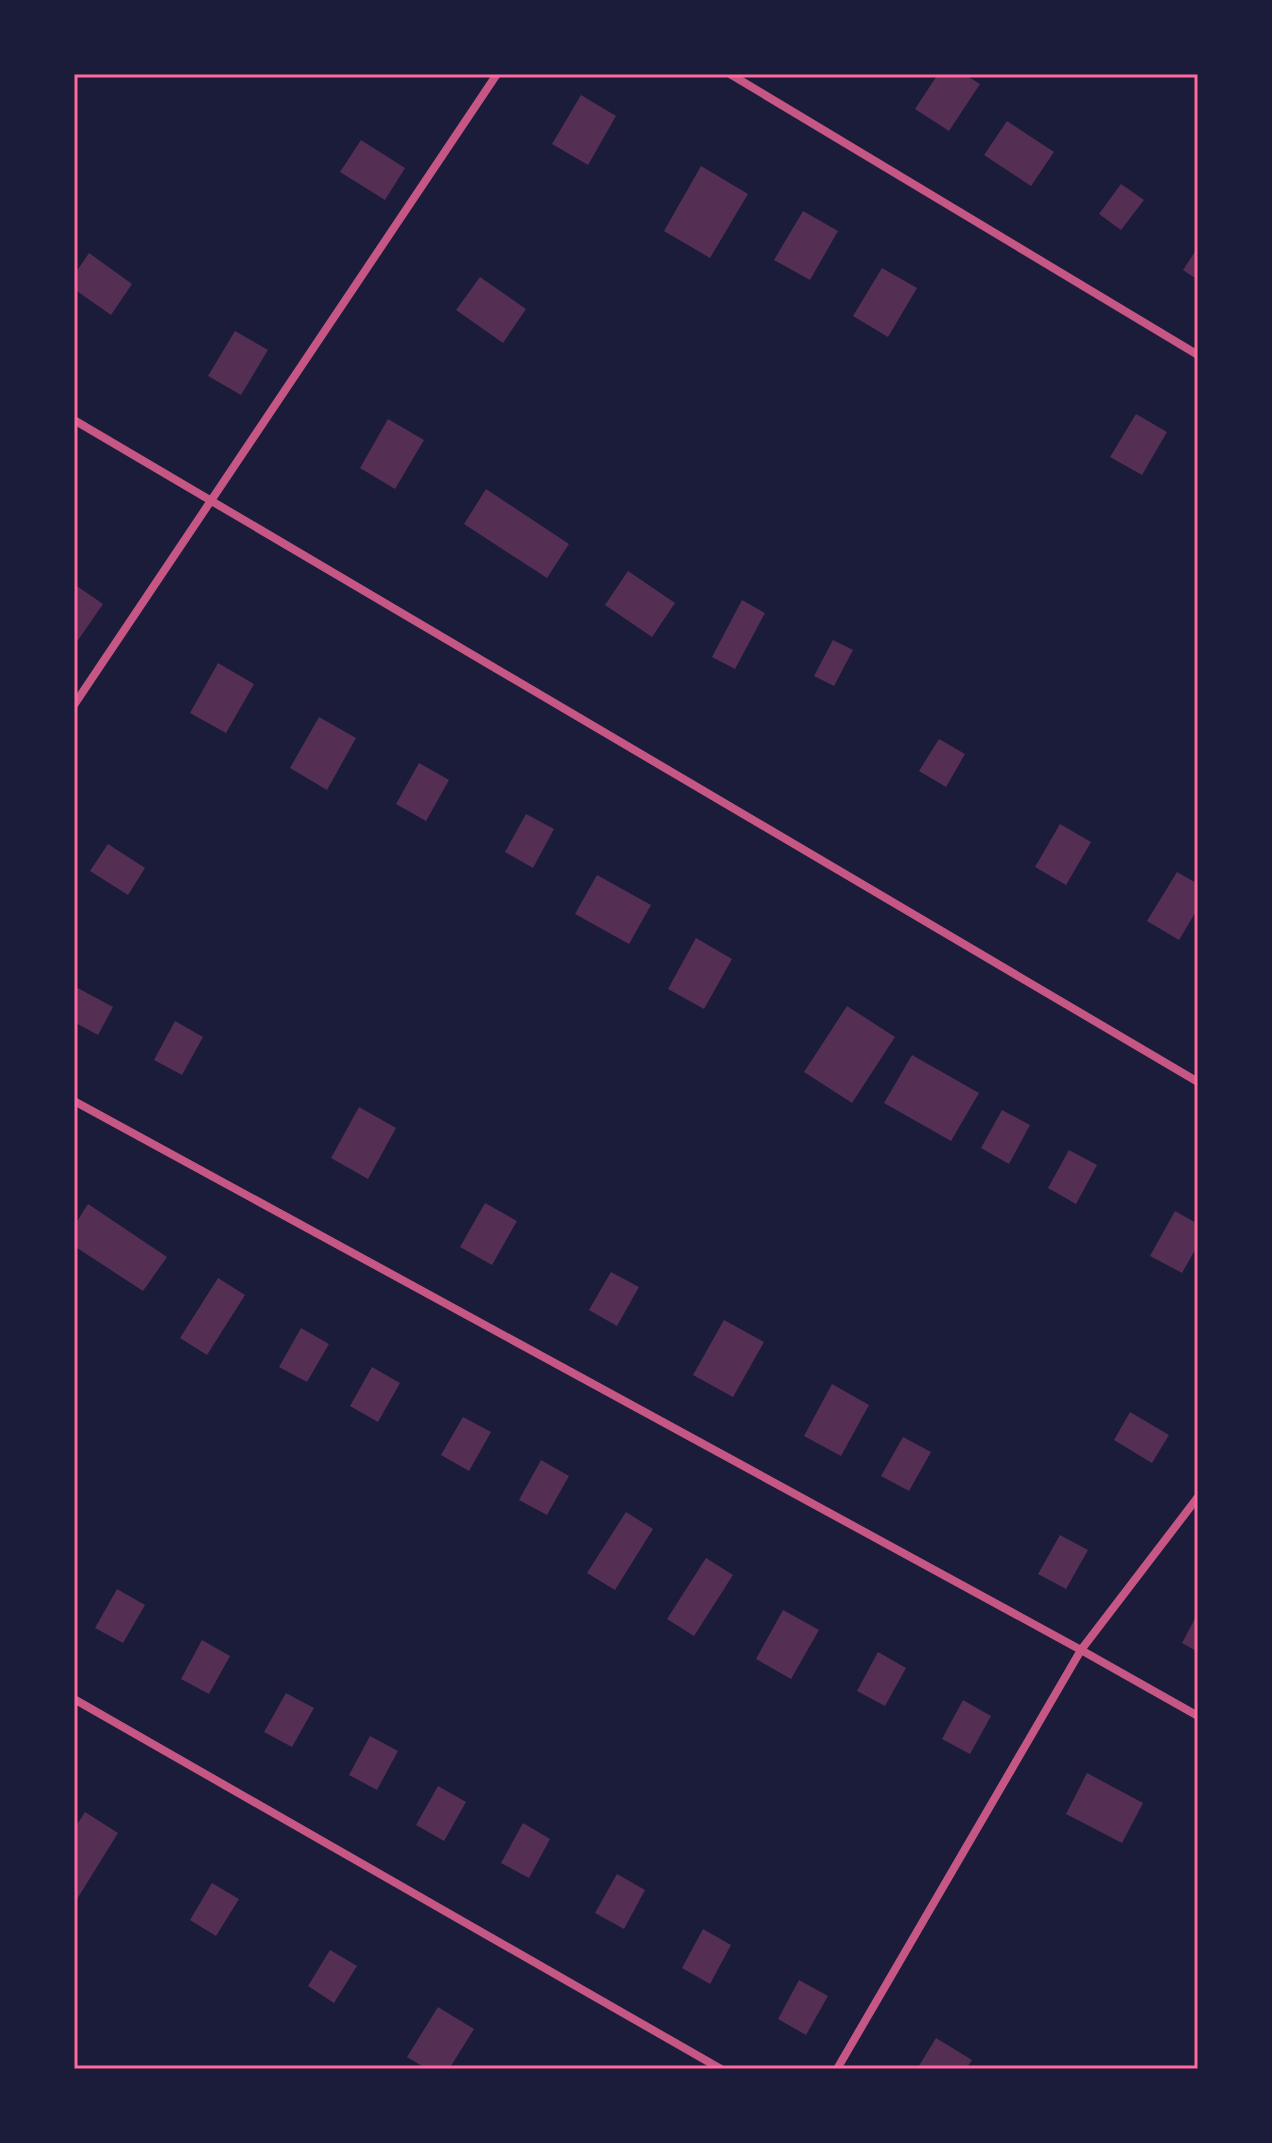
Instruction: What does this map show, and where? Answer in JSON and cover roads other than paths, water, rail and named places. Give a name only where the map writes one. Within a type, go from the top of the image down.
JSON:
[{"type":"street","points":[[74,705],[497,74]]},
{"type":"street","points":[[730,74],[1198,355]]},
{"type":"street","points":[[74,420],[1198,1082]]},
{"type":"street","points":[[74,1101],[1198,1716]]},
{"type":"street","points":[[837,2069],[1081,1650],[1198,1497]]},
{"type":"street","points":[[74,1699],[721,2069]]}]
